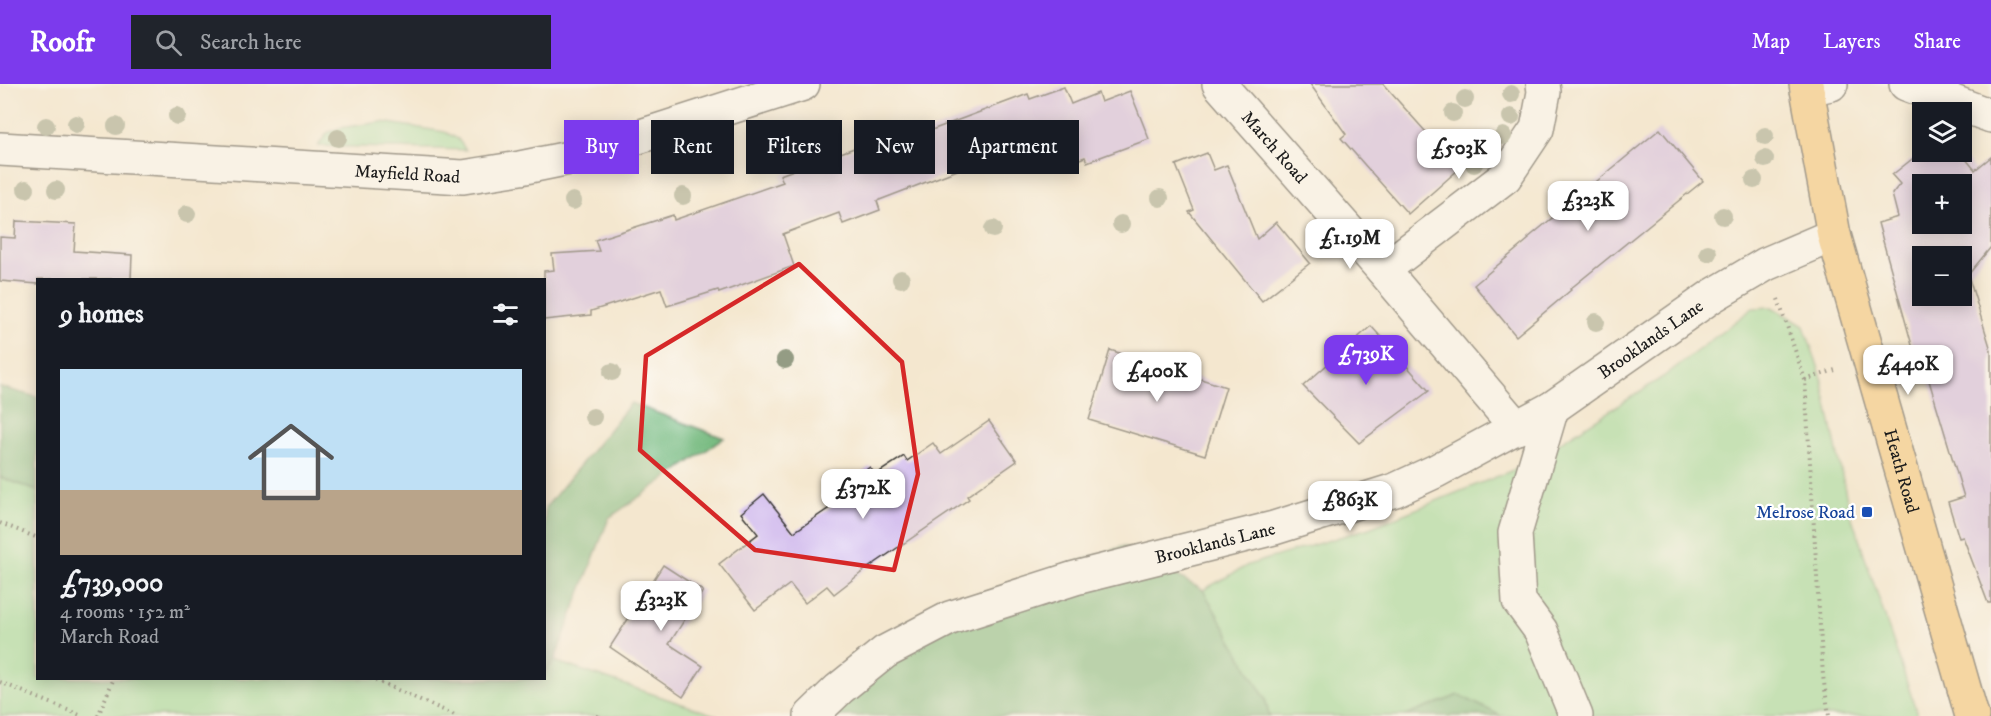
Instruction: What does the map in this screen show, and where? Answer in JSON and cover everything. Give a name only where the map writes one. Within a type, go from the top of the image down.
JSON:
[{"type":"main road","name":"Heath Road","points":[[1815,86],[1834,235],[1972,716]]},
{"type":"street","name":"Mayfield Road","points":[[0,149],[463,177],[579,156],[803,84]]},
{"type":"street","name":"March Road","points":[[1219,84],[1383,270],[1517,428]]},
{"type":"street","points":[[1383,270],[1505,177],[1537,129],[1544,93],[1543,84]]},
{"type":"street","points":[[1906,84],[1991,116]]},
{"type":"street","name":"Brooklands Lane","points":[[811,716],[839,689],[885,652],[950,618],[1075,578],[1274,528],[1364,501],[1436,471],[1552,408],[1712,296],[1766,264],[1834,235]]},
{"type":"street","points":[[1552,408],[1515,533],[1519,602],[1541,631],[1576,716]]},
{"type":"path","points":[[1776,292],[1805,380],[1823,676],[1829,716]]},
{"type":"path","points":[[1805,380],[1838,369]]},
{"type":"path","points":[[0,524],[36,537]]},
{"type":"path","points":[[98,716],[113,680]]},
{"type":"path","points":[[375,680],[457,716]]},
{"type":"path","points":[[0,682],[82,716]]},
{"type":"highlighted area","points":[[799,264],[902,362],[918,474],[894,570],[755,550],[640,450],[646,356]]},
{"type":"green space","points":[[382,122],[445,132],[458,139],[466,150],[318,146],[327,133],[339,128]]},
{"type":"green space","points":[[1772,307],[1804,326],[1821,375],[1849,509],[1918,716],[1501,716],[1459,695],[1405,716],[1269,716],[1265,698],[1203,590],[1248,565],[1369,528],[1523,466],[1663,377],[1753,308]]},
{"type":"green space","points":[[0,387],[36,397],[36,491],[0,477]]},
{"type":"green space","points":[[631,403],[724,438],[609,518],[554,661],[546,671],[546,507]]},
{"type":"green space","points":[[0,477],[36,491],[36,680],[546,680],[546,671],[554,661],[718,716],[0,716]]},
{"type":"green space","points":[[1123,546],[1203,590],[1265,698],[1269,716],[793,716],[941,607]]},
{"type":"green space","points":[[1459,695],[1501,716],[1405,716]]},
{"type":"building","points":[[1310,84],[1383,84],[1459,169],[1408,214],[1341,138],[1346,134]]},
{"type":"building","points":[[1064,87],[1071,104],[1098,93],[1101,102],[1130,91],[1149,139],[1087,162],[1085,157],[1079,159],[1079,120],[958,120],[1028,94],[1030,99]]},
{"type":"building","points":[[947,124],[947,174],[877,201],[880,210],[843,224],[839,213],[783,234],[794,266],[719,293],[718,290],[667,306],[661,289],[591,311],[591,315],[546,320],[544,271],[554,270],[552,254],[599,251],[595,240],[673,215],[674,220],[783,182],[780,175],[783,174],[842,174],[842,152],[854,148],[854,174],[935,174],[935,129]]},
{"type":"building","points":[[1660,129],[1703,181],[1516,336],[1474,285]]},
{"type":"building","points":[[1207,153],[1214,170],[1227,165],[1257,239],[1276,222],[1310,263],[1262,301],[1189,212],[1194,210],[1176,165]]},
{"type":"building","points":[[1991,157],[1991,247],[1972,270],[1972,246],[1912,246],[1912,306],[1972,306],[1972,288],[1991,350],[1991,603],[1988,603],[1963,537],[1959,538],[1948,502],[1964,497],[1921,354],[1915,356],[1878,223],[1898,217],[1892,194],[1900,184],[1892,175],[1912,159],[1912,162],[1968,162],[1975,170]]},
{"type":"building","points":[[16,221],[76,224],[74,251],[132,255],[131,278],[36,278],[36,284],[0,281],[0,237],[15,238]]},
{"type":"building","points":[[1371,326],[1429,391],[1359,443],[1303,386]]},
{"type":"building","points":[[1110,350],[1226,387],[1205,455],[1089,420]]},
{"type":"building","points":[[989,421],[1017,461],[967,496],[969,499],[834,594],[827,586],[805,603],[790,584],[755,610],[719,564],[758,534],[741,513],[764,494],[794,532],[847,496],[841,487],[870,467],[875,475],[904,456],[907,461],[933,443],[941,454]]},
{"type":"building","points":[[663,565],[703,591],[669,644],[703,666],[683,697],[610,647]]},
{"type":"place","name":"Melrose Road","points":[[1867,512]]}]
